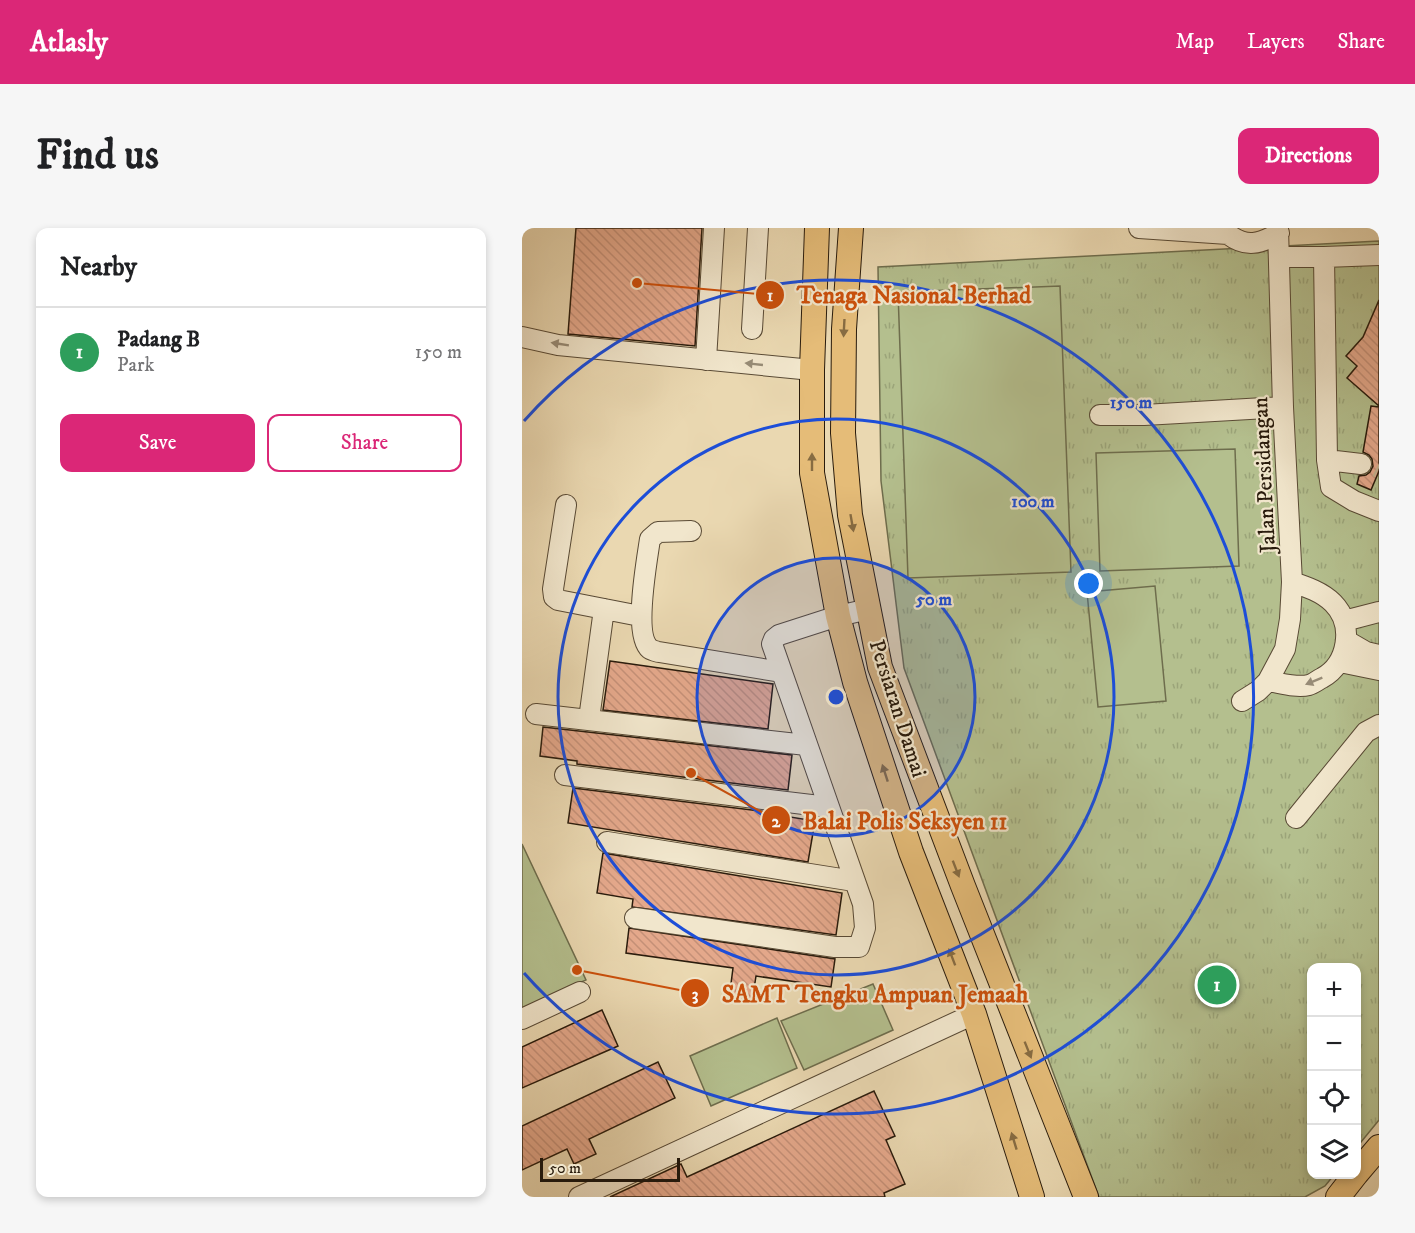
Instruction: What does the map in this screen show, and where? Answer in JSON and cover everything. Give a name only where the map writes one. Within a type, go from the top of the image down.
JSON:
[{"type":"main road","name":"Persiaran Damai","points":[[818,228],[812,370],[812,474],[838,616],[855,682],[911,852],[974,1014],[1032,1197]]},
{"type":"main road","name":"Persiaran Damai","points":[[851,228],[844,329],[843,433],[850,515],[880,668],[1086,1197]]},
{"type":"main road","points":[[1361,1168],[1379,1147]]},
{"type":"main road","points":[[1338,1197],[1352,1179]]},
{"type":"street","points":[[706,360],[714,228]]},
{"type":"street","points":[[752,329],[759,228]]},
{"type":"street","points":[[1139,228],[1228,231],[1238,242],[1252,243],[1264,242],[1279,230]]},
{"type":"street","name":"Jalan Persidangan","points":[[1242,701],[1258,691],[1268,681],[1285,649],[1290,619],[1292,582],[1283,407],[1279,230]]},
{"type":"street","points":[[1279,257],[1324,258],[1379,255]]},
{"type":"street","points":[[1324,258],[1327,460],[1330,487],[1354,501],[1379,511]]},
{"type":"street","points":[[522,336],[558,345],[812,370]]},
{"type":"street","points":[[1100,415],[1144,415],[1283,407]]},
{"type":"street","points":[[1327,460],[1368,465]]},
{"type":"street","points":[[566,505],[554,597],[558,600],[640,616]]},
{"type":"street","points":[[691,531],[658,532],[650,539],[640,616],[645,642],[651,650],[659,652],[782,672]]},
{"type":"street","points":[[1268,681],[1288,685],[1310,685],[1329,674],[1340,663],[1347,641],[1344,621],[1334,604],[1314,589],[1292,582]]},
{"type":"street","points":[[589,719],[604,609]]},
{"type":"street","points":[[635,918],[835,947],[859,946],[865,928],[863,904],[772,644],[779,636],[838,616],[869,609]]},
{"type":"street","points":[[1344,621],[1379,612]]},
{"type":"street","points":[[1347,641],[1366,652],[1379,655]]},
{"type":"street","points":[[1340,663],[1379,670]]},
{"type":"street","points":[[536,714],[806,745]]},
{"type":"street","points":[[1296,818],[1366,732],[1379,725]]},
{"type":"street","points":[[566,775],[828,807]]},
{"type":"street","points":[[607,842],[854,881]]},
{"type":"street","points":[[522,1019],[580,992]]},
{"type":"street","points":[[579,1197],[974,1014]]},
{"type":"green space","points":[[1379,241],[1379,1120],[1361,1142],[1361,963],[1307,963],[1307,1179],[1331,1179],[1325,1186],[1305,1197],[1099,1197],[904,668],[881,481],[878,267]]},
{"type":"green space","points":[[1060,286],[1071,572],[908,578],[898,292]]},
{"type":"green space","points":[[1235,449],[1239,566],[1100,571],[1096,453]]},
{"type":"green space","points":[[1155,586],[1166,701],[1098,707],[1087,592]]},
{"type":"green space","points":[[522,844],[586,980],[522,1009]]},
{"type":"green space","points":[[873,984],[893,1030],[804,1070],[781,1021]]},
{"type":"green space","points":[[777,1018],[797,1068],[711,1106],[690,1056]]},
{"type":"building","points":[[576,228],[702,228],[695,346],[568,334]]},
{"type":"building","points":[[1379,300],[1379,406],[1347,378],[1357,366],[1346,356],[1363,337]]},
{"type":"building","points":[[1371,406],[1379,407],[1379,471],[1371,490],[1357,484],[1359,476],[1366,475],[1373,466],[1372,459],[1363,452]]},
{"type":"building","points":[[610,661],[773,684],[768,729],[603,710]]},
{"type":"building","points":[[543,727],[792,755],[788,790],[577,764],[577,761],[540,756]]},
{"type":"building","points":[[573,788],[785,814],[784,816],[815,821],[808,862],[568,823]]},
{"type":"building","points":[[603,853],[842,893],[836,935],[632,907],[633,899],[597,893]]},
{"type":"building","points":[[629,928],[835,959],[831,987],[756,976],[752,1002],[729,999],[733,968],[626,953]]},
{"type":"building","points":[[602,1010],[618,1046],[522,1088],[522,1047]]},
{"type":"building","points":[[658,1062],[675,1098],[589,1139],[596,1154],[574,1164],[567,1149],[522,1170],[522,1126]]},
{"type":"building","points":[[874,1091],[895,1136],[886,1140],[905,1184],[884,1193],[885,1197],[610,1197],[681,1164],[687,1177]]},
{"type":"place","name":"Tenaga Nasional Berhad","points":[[637,283]]},
{"type":"place","name":"Balai Polis Seksyen 11","points":[[691,773]]},
{"type":"place","name":"SAMT Tengku Ampuan Jemaah","points":[[577,970]]},
{"type":"place","name":"Padang B","points":[[1217,985]]}]
